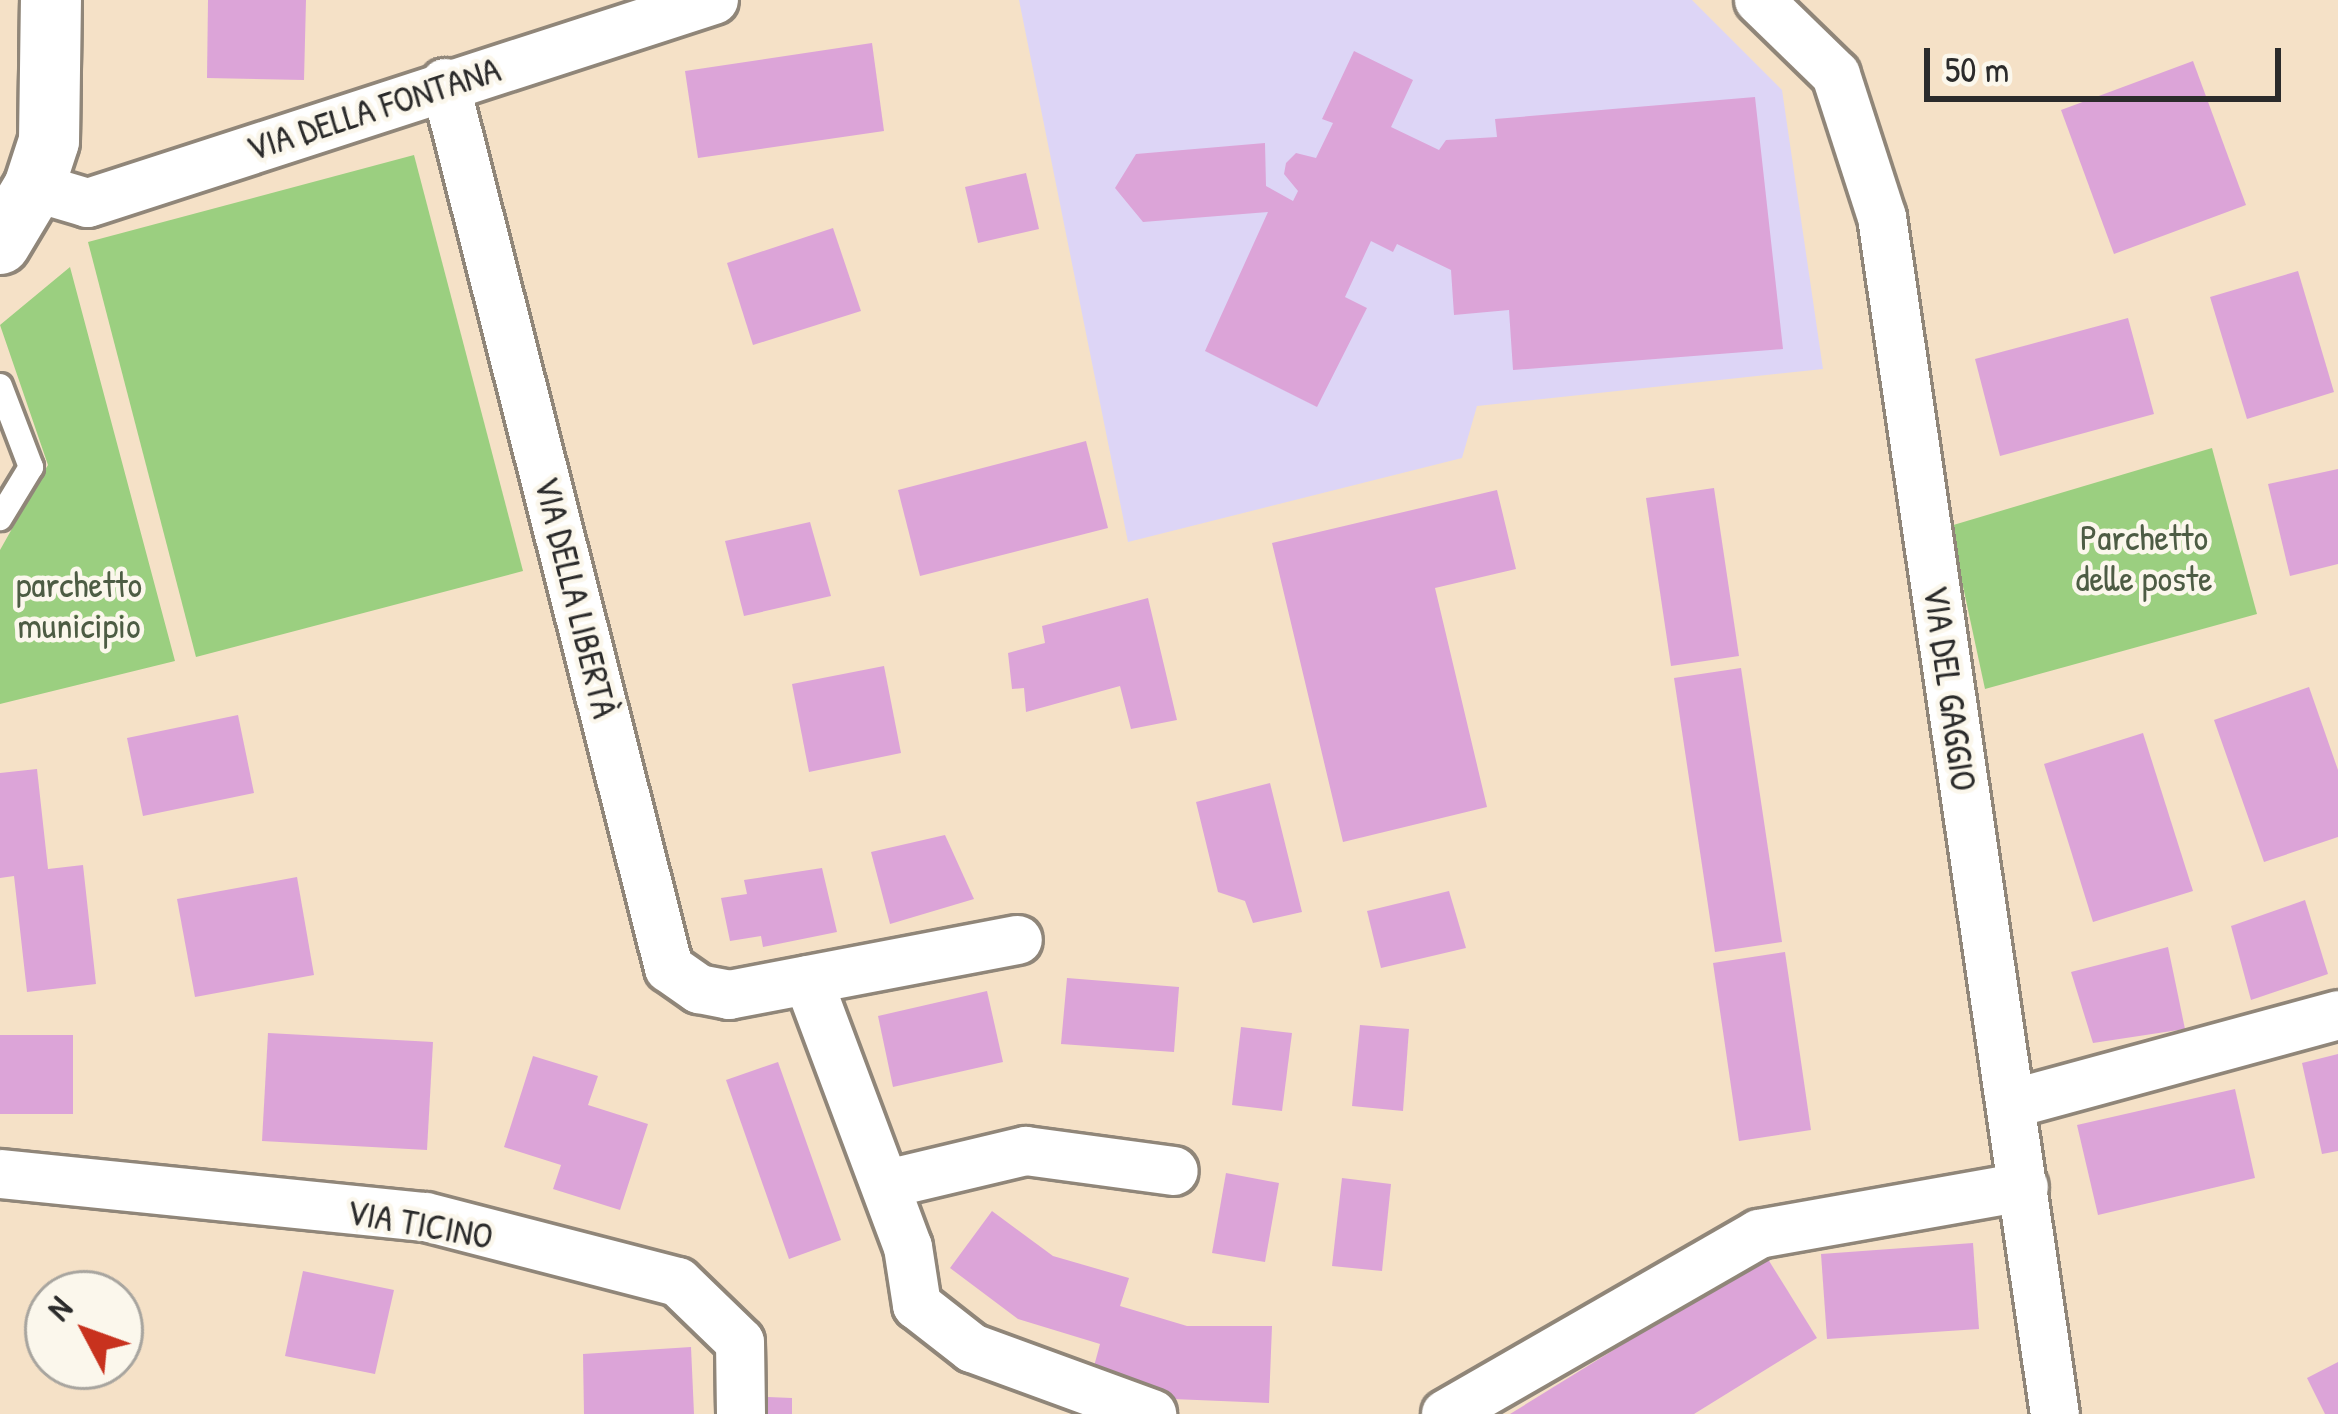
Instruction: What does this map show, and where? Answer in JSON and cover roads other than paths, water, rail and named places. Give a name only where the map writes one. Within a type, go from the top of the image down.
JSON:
[{"type":"street","points":[[0,244],[34,187],[49,141],[51,0]]},
{"type":"street","name":"VIA DELLA FONTANA","points":[[34,187],[88,203],[446,83],[714,0]]},
{"type":"street","name":"VIA DEL GAGGIO","points":[[1759,0],[1836,74],[1882,217],[2055,1414]]},
{"type":"street","name":"VIA DELLA LIBERTÀ","points":[[446,83],[638,837],[659,950],[678,977],[712,992],[808,980],[1018,940]]},
{"type":"street","points":[[808,980],[887,1184],[917,1305],[972,1348],[1152,1414]]},
{"type":"street","points":[[2012,1104],[2338,1016]]},
{"type":"street","points":[[887,1184],[1027,1151],[1174,1171]]},
{"type":"street","name":"VIA TICINO","points":[[0,1174],[426,1217],[678,1282],[740,1342],[741,1414]]},
{"type":"street","points":[[1446,1414],[1759,1234],[2024,1187]]},
{"type":"lane","points":[[0,386],[31,466],[0,518]]},
{"type":"park label","name":"Parchetto delle poste","points":[[2144,556]]},
{"type":"park label","name":"parchetto municipio","points":[[79,604]]}]
